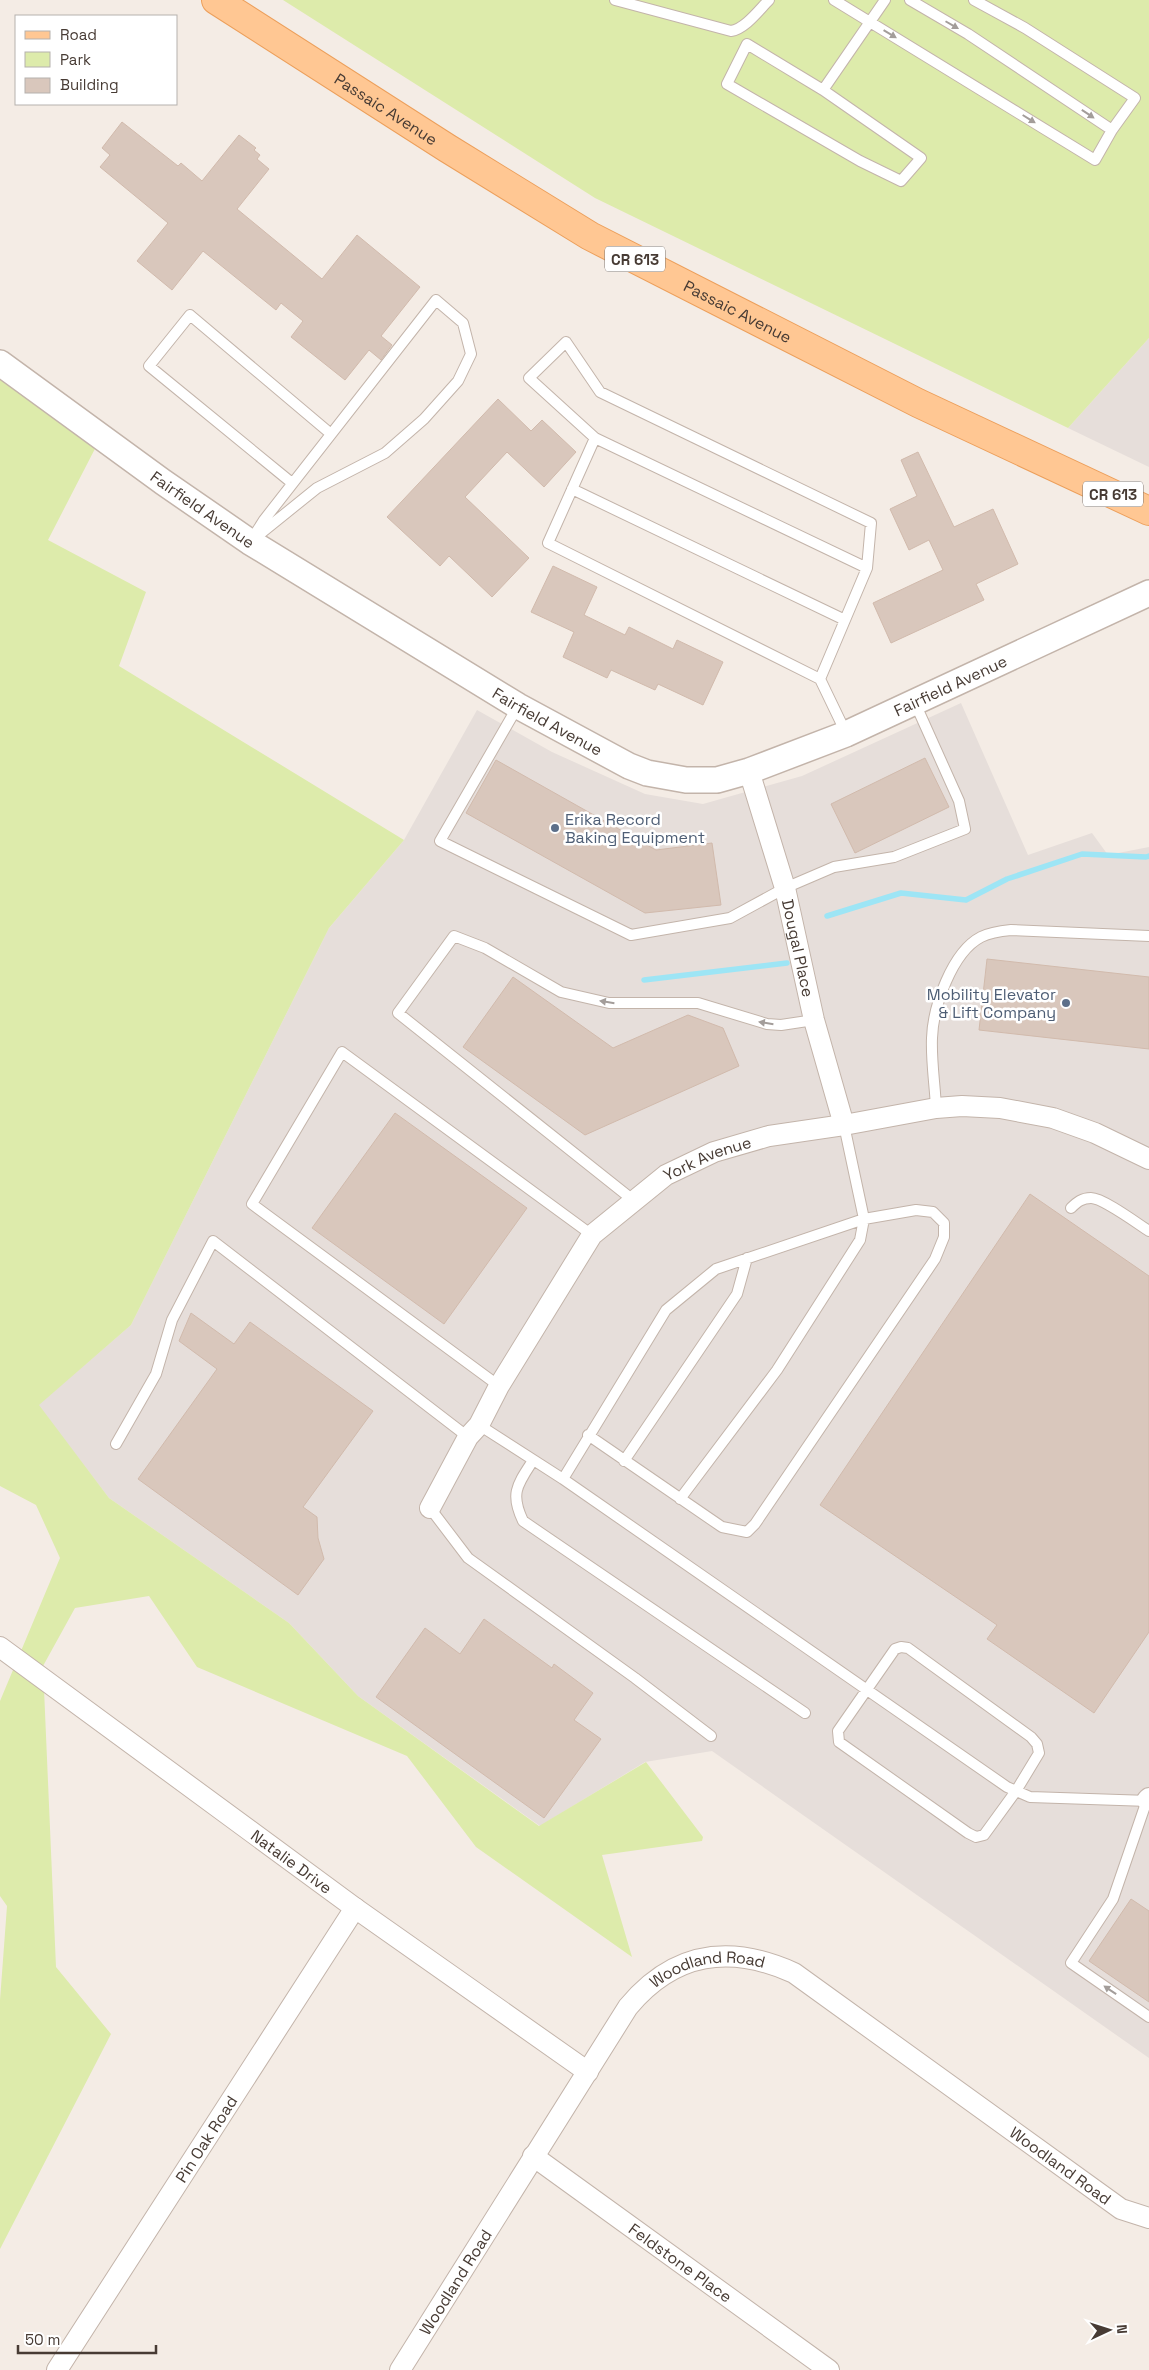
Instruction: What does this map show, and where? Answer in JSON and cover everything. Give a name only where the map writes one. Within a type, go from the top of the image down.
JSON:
[{"type":"main road","name":"Passaic Avenue","points":[[216,0],[446,148],[590,236],[909,398],[1149,512]]},
{"type":"street","name":"Fairfield Avenue","points":[[0,363],[155,477],[250,542],[518,706],[628,766],[647,773],[686,780],[717,780],[749,771],[846,734],[1149,593]]},
{"type":"street","name":"Dougal Place","points":[[749,771],[785,888],[814,1020],[844,1125]]},
{"type":"street","name":"York Avenue","points":[[430,1508],[499,1386],[592,1235],[666,1175],[714,1152],[769,1136],[844,1125],[936,1108],[1000,1108],[1053,1118],[1094,1133],[1149,1159]]},
{"type":"street","name":"Natalie Drive","points":[[0,1647],[354,1908],[588,2072]]},
{"type":"street","name":"Pin Oak Road","points":[[57,2370],[354,1908]]},
{"type":"street","name":"Woodland Road","points":[[400,2370],[533,2156],[628,2008],[656,1980],[679,1966],[704,1958],[731,1956],[757,1959],[770,1962],[805,1980],[1121,2209],[1149,2218]]},
{"type":"street","name":"Feldstone Place","points":[[533,2156],[829,2370]]},
{"type":"lane","points":[[615,0],[731,32],[737,31],[743,26],[769,0]]},
{"type":"lane","points":[[834,0],[1095,160],[1112,130],[1135,98],[1025,28],[974,0]]},
{"type":"lane","points":[[823,90],[885,0]]},
{"type":"lane","points":[[910,0],[968,34],[1112,130]]},
{"type":"lane","points":[[747,44],[823,90],[921,158],[901,181],[860,161],[727,84],[747,44]]},
{"type":"lane","points":[[436,300],[463,323],[471,354],[458,381],[424,419],[385,453],[317,488],[250,542],[292,483],[436,300]]},
{"type":"lane","points":[[292,483],[149,366],[190,315],[331,434]]},
{"type":"lane","points":[[820,679],[867,568],[871,523],[600,392],[566,342],[529,378],[595,438],[867,568]]},
{"type":"lane","points":[[595,438],[548,543],[820,679],[846,734]]},
{"type":"lane","points":[[572,489],[845,620]]},
{"type":"lane","points":[[518,706],[440,841],[631,935],[730,918],[785,888],[834,867],[894,857],[965,829],[960,801],[915,703]]},
{"type":"lane","points":[[936,1108],[932,1039],[934,1015],[944,985],[958,961],[979,938],[992,932],[1011,930],[1149,936]]},
{"type":"lane","points":[[633,1200],[398,1013],[454,936],[485,948],[561,992],[609,1003],[698,1003],[767,1024],[780,1025],[814,1020]]},
{"type":"lane","points":[[499,1386],[252,1204],[342,1052],[592,1235]]},
{"type":"lane","points":[[680,1499],[776,1370],[860,1240],[864,1219],[844,1125]]},
{"type":"lane","points":[[1071,1208],[1080,1199],[1093,1198],[1126,1215],[1149,1231]]},
{"type":"lane","points":[[563,1479],[588,1435],[666,1310],[716,1269],[864,1219],[916,1210],[933,1212],[944,1223],[944,1237],[935,1259],[755,1524],[747,1532],[722,1527],[624,1462],[588,1435]]},
{"type":"lane","points":[[116,1444],[156,1374],[172,1320],[213,1241],[473,1431],[563,1479],[1016,1791],[1030,1797],[1149,1801],[1114,1899],[1071,1964],[1149,2016]]},
{"type":"lane","points":[[624,1462],[737,1294],[747,1258]]},
{"type":"lane","points":[[532,1462],[514,1493],[516,1506],[523,1521],[805,1713]]},
{"type":"lane","points":[[430,1508],[468,1558],[635,1678],[711,1736]]},
{"type":"lane","points":[[901,1647],[908,1648],[1031,1737],[1037,1744],[1039,1753],[1016,1791],[984,1835],[976,1837],[839,1742],[838,1731],[895,1649],[901,1647]]},
{"type":"shaded area","points":[[1149,338],[1149,467],[1068,428]]},
{"type":"shaded area","points":[[961,703],[1028,855],[1092,833],[1108,855],[1149,847],[1149,2058],[712,1751],[645,1762],[540,1826],[358,1696],[289,1623],[109,1498],[38,1405],[131,1325],[329,928],[404,840],[477,710],[552,752],[645,794],[703,804],[802,776]]},
{"type":"green space","points":[[283,0],[1149,0],[1149,338],[1068,428],[595,198]]},
{"type":"green space","points":[[0,364],[100,439],[48,540],[146,592],[119,666],[404,840],[329,928],[131,1325],[39,1405],[109,1498],[289,1623],[358,1696],[539,1826],[646,1762],[703,1837],[702,1841],[602,1855],[632,1957],[476,1847],[407,1756],[197,1667],[149,1596],[75,1608],[43,1666],[56,1967],[111,2034],[0,2249],[0,2000],[7,1906],[0,1896],[0,1701],[60,1558],[36,1505],[0,1486]]},
{"type":"building","points":[[122,122],[178,166],[181,163],[202,181],[239,135],[256,148],[254,150],[260,155],[257,159],[269,169],[237,209],[322,279],[357,235],[420,287],[381,336],[392,345],[381,360],[369,350],[345,380],[291,337],[303,321],[281,303],[276,310],[203,251],[172,290],[137,261],[168,223],[100,167],[110,155],[102,148]]},
{"type":"building","points":[[498,399],[531,431],[542,420],[576,452],[544,487],[507,452],[465,497],[529,558],[492,597],[449,556],[440,566],[387,517]]},
{"type":"building","points":[[918,452],[954,527],[993,509],[1018,564],[976,584],[984,600],[891,643],[873,603],[943,570],[929,540],[909,550],[890,509],[917,496],[901,460]]},
{"type":"building","points":[[553,566],[597,587],[584,615],[625,635],[629,627],[673,649],[677,640],[723,662],[703,705],[658,684],[655,690],[611,670],[607,678],[563,657],[574,632],[531,612]]},
{"type":"building","points":[[925,758],[949,807],[855,853],[831,804]]},
{"type":"building","name":"Erika Record Baking Equipment","points":[[496,760],[656,850],[712,843],[721,905],[645,913],[466,813]]},
{"type":"building","name":"Mobility Elevator & Lift Company","points":[[987,959],[1149,977],[1149,1049],[979,1030]]},
{"type":"building","points":[[513,977],[613,1048],[688,1015],[723,1028],[739,1066],[585,1135],[463,1047]]},
{"type":"building","points":[[395,1113],[527,1208],[444,1324],[312,1228]]},
{"type":"building","points":[[1030,1194],[1149,1276],[1149,1632],[1094,1713],[987,1639],[997,1625],[820,1505]]},
{"type":"building","points":[[191,1313],[234,1344],[250,1322],[373,1411],[303,1507],[317,1517],[318,1538],[324,1559],[298,1595],[138,1479],[217,1369],[179,1341]]},
{"type":"building","points":[[484,1619],[552,1668],[554,1664],[593,1693],[574,1720],[601,1739],[544,1818],[376,1697],[425,1628],[460,1654]]},
{"type":"building","points":[[1131,1899],[1149,1911],[1149,2002],[1089,1961]]},
{"type":"waterway","points":[[827,916],[901,893],[966,900],[1007,879],[1082,854],[1149,856]]},
{"type":"waterway","points":[[644,980],[787,963]]},
{"type":"place","name":"Erika Record Baking Equipment","points":[[555,828]]},
{"type":"place","name":"Mobility Elevator & Lift Company","points":[[1066,1003]]}]
